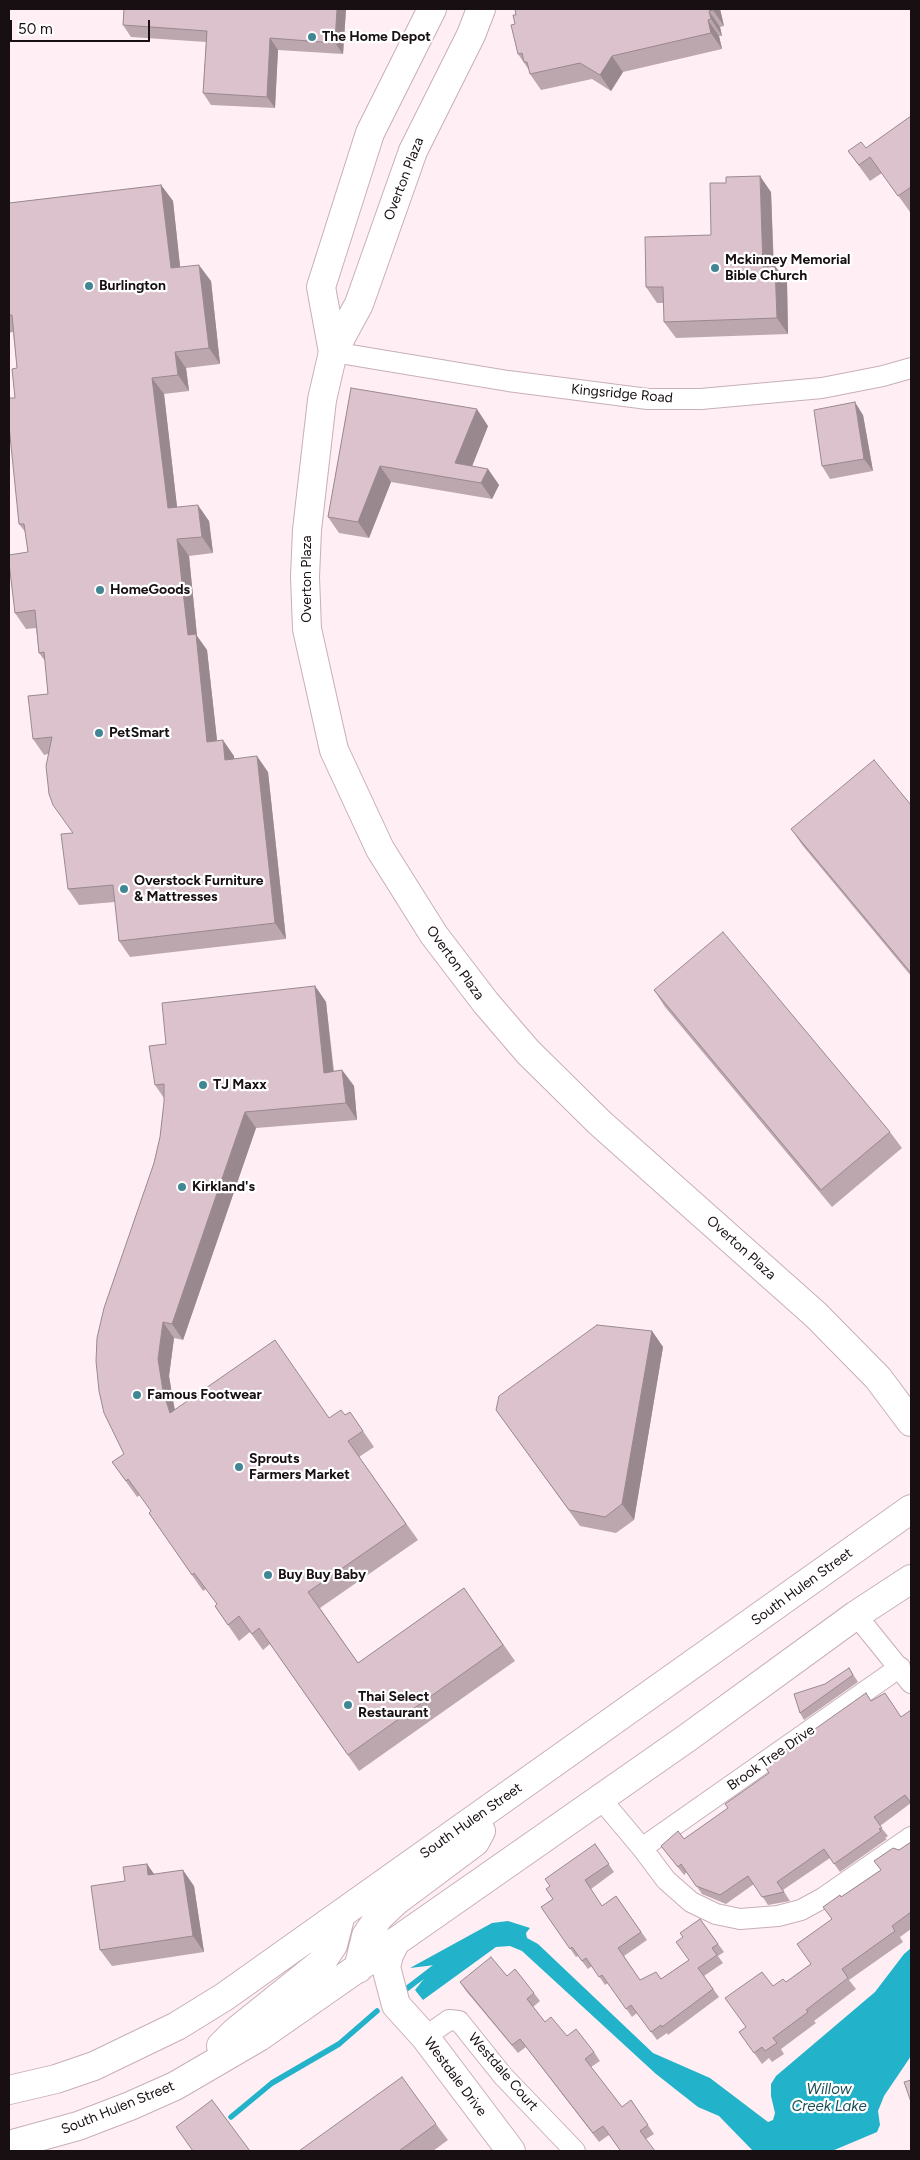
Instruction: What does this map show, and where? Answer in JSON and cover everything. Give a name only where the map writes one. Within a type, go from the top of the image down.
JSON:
[{"type":"main road","name":"Overton Plaza","points":[[333,352],[321,287],[370,133],[432,9]]},
{"type":"main road","name":"Overton Plaza","points":[[481,9],[471,34],[413,151],[359,304],[333,352],[322,400],[306,530],[304,577],[307,628],[334,750],[380,849],[434,935],[486,1003],[528,1052],[600,1123],[816,1315],[878,1378],[911,1422]]},
{"type":"main road","name":"South Hulen Street","points":[[9,2090],[56,2079],[94,2066],[177,2026],[224,1997],[332,1927],[499,1802],[911,1509]]},
{"type":"main road","name":"South Hulen Street","points":[[9,2145],[44,2137],[146,2099],[192,2076],[260,2037],[376,1950],[687,1738],[856,1615],[911,1579]]},
{"type":"main road","points":[[376,1950],[370,1928],[387,1908],[474,1842],[499,1802]]},
{"type":"main road","points":[[192,2076],[235,2032],[315,1969],[327,1956],[332,1927],[376,1950]]},
{"type":"main road","name":"Westdale Drive","points":[[396,2005],[386,1967],[389,1955],[376,1950],[380,1999],[396,2005],[425,2036],[511,2151]]},
{"type":"main road","points":[[9,2071],[56,2079]]},
{"type":"street","name":"Kingsridge Road","points":[[333,352],[508,381],[648,399],[702,400],[822,388],[883,376],[911,368]]},
{"type":"street","points":[[856,1615],[900,1667],[911,1683]]},
{"type":"street","name":"Brook Tree Drive","points":[[642,1848],[900,1667]]},
{"type":"street","points":[[600,1798],[666,1880],[691,1902],[716,1914],[740,1919],[778,1916],[801,1910],[824,1898],[911,1837]]},
{"type":"street","name":"Westdale Court","points":[[425,2036],[449,2020],[459,2021],[503,2076],[574,2151]]},
{"type":"water","name":"Willow Creek Lake","points":[[508,1921],[530,1928],[526,1933],[527,1938],[538,1944],[653,2053],[710,2078],[768,2122],[773,2120],[775,2113],[771,2096],[771,2084],[776,2076],[875,1992],[904,1954],[911,1948],[911,2056],[884,2096],[878,2111],[880,2125],[877,2132],[832,2151],[753,2151],[719,2116],[698,2107],[656,2074],[522,1951],[510,1946],[496,1947],[423,2000],[415,1990],[435,1965],[410,1968],[492,1923]]},
{"type":"building","points":[[124,9],[337,9],[335,43],[270,38],[267,97],[203,93],[207,31],[123,25]]},
{"type":"building","points":[[515,9],[713,10],[709,11],[711,19],[708,20],[711,33],[612,56],[600,75],[580,63],[530,74],[522,53],[518,54],[511,25],[515,24],[513,15],[516,15]]},
{"type":"building","points":[[911,116],[911,187],[898,196],[870,157],[859,165],[848,151],[861,142],[866,148]]},
{"type":"building","name":"Mckinney Memorial Bible Church","points":[[760,176],[763,267],[775,266],[777,318],[664,322],[663,287],[646,287],[645,237],[711,235],[710,183],[726,183],[726,177]]},
{"type":"building","points":[[161,185],[171,268],[199,265],[209,348],[175,352],[178,375],[152,378],[168,508],[198,505],[202,537],[177,539],[188,635],[196,634],[207,742],[223,740],[225,760],[257,756],[275,923],[119,941],[113,885],[68,889],[61,834],[73,833],[53,805],[49,794],[46,766],[52,737],[33,739],[28,696],[48,694],[44,652],[39,653],[35,610],[15,613],[9,563],[9,555],[28,552],[24,524],[19,524],[9,426],[9,398],[15,398],[12,369],[17,368],[12,315],[9,315],[9,203]]},
{"type":"building","points":[[351,388],[477,409],[455,463],[488,469],[481,483],[380,466],[358,522],[328,517]]},
{"type":"building","points":[[855,402],[864,459],[822,466],[814,410]]},
{"type":"building","points":[[874,760],[911,805],[911,973],[791,829]]},
{"type":"building","points":[[723,932],[890,1132],[821,1190],[654,990]]},
{"type":"building","points":[[315,986],[324,1073],[342,1070],[346,1103],[245,1112],[172,1324],[163,1322],[158,1359],[163,1391],[170,1413],[275,1340],[329,1418],[341,1410],[345,1415],[350,1412],[363,1431],[348,1441],[406,1524],[308,1592],[358,1663],[464,1588],[503,1645],[348,1755],[259,1628],[252,1634],[239,1616],[228,1625],[215,1606],[217,1604],[194,1573],[192,1575],[149,1513],[151,1511],[128,1479],[126,1481],[112,1462],[124,1454],[104,1413],[99,1391],[96,1361],[97,1338],[104,1308],[154,1163],[160,1137],[164,1084],[155,1085],[149,1046],[166,1044],[162,1003]]},
{"type":"building","points":[[597,1325],[652,1331],[622,1504],[605,1517],[569,1510],[496,1410],[499,1396]]},
{"type":"building","points":[[849,1668],[853,1675],[800,1713],[794,1694],[825,1684]]},
{"type":"building","points":[[866,1693],[871,1701],[885,1693],[901,1717],[911,1710],[911,1803],[905,1795],[874,1817],[882,1828],[879,1829],[881,1831],[834,1864],[824,1849],[777,1882],[784,1892],[762,1897],[748,1876],[720,1895],[696,1886],[681,1864],[678,1867],[661,1846],[678,1831],[684,1839],[728,1808],[725,1804],[769,1773],[764,1765]]},
{"type":"building","points":[[911,1842],[911,1912],[892,1926],[895,1931],[842,1969],[848,1978],[806,2010],[808,2012],[773,2038],[777,2043],[765,2051],[762,2047],[754,2053],[739,2032],[746,2027],[725,1998],[762,1972],[773,1986],[783,1979],[786,1982],[811,1964],[797,1944],[832,1919],[823,1907],[881,1870],[874,1861],[893,1848],[899,1850]]},
{"type":"building","points":[[595,1844],[609,1864],[585,1880],[602,1906],[616,1896],[641,1932],[618,1948],[640,1980],[656,1972],[661,1979],[689,1960],[676,1942],[683,1937],[680,1933],[700,1919],[718,1944],[712,1948],[717,1955],[698,1968],[713,1989],[662,2027],[661,2025],[651,2032],[631,2005],[626,2009],[602,1975],[599,1977],[586,1958],[582,1961],[572,1947],[570,1949],[541,1907],[553,1899],[546,1889],[550,1886],[545,1879]]},
{"type":"building","points":[[147,1864],[148,1875],[183,1870],[193,1936],[100,1950],[91,1886],[125,1881],[123,1867]]},
{"type":"building","points":[[491,1957],[507,1976],[515,1969],[534,1993],[527,1999],[545,2022],[551,2017],[567,2036],[576,2029],[594,2052],[585,2059],[622,2107],[631,2100],[648,2125],[640,2131],[655,2151],[618,2151],[620,2150],[603,2126],[593,2133],[520,2039],[512,2045],[460,1982]]},
{"type":"building","points":[[402,2077],[436,2124],[399,2151],[299,2151]]},
{"type":"building","points":[[911,2080],[911,2102],[904,2082]]},
{"type":"building","points":[[212,2100],[250,2151],[193,2151],[176,2127]]},
{"type":"waterway","points":[[405,1990],[435,1967]]},
{"type":"waterway","points":[[231,2117],[272,2083],[339,2044],[377,2011]]},
{"type":"place","name":"The Home Depot","points":[[312,37]]},
{"type":"place","name":"Mckinney Memorial Bible Church","points":[[715,268]]},
{"type":"place","name":"Burlington","points":[[89,286]]},
{"type":"place","name":"HomeGoods","points":[[100,590]]},
{"type":"place","name":"PetSmart","points":[[99,733]]},
{"type":"place","name":"Overstock Furniture & Mattresses","points":[[124,889]]},
{"type":"place","name":"TJ Maxx","points":[[203,1085]]},
{"type":"place","name":"Kirkland's","points":[[182,1187]]},
{"type":"place","name":"Famous Footwear","points":[[137,1395]]},
{"type":"place","name":"Sprouts Farmers Market","points":[[239,1467]]},
{"type":"place","name":"Buy Buy Baby","points":[[268,1575]]},
{"type":"place","name":"Thai Select Restaurant","points":[[348,1705]]}]
